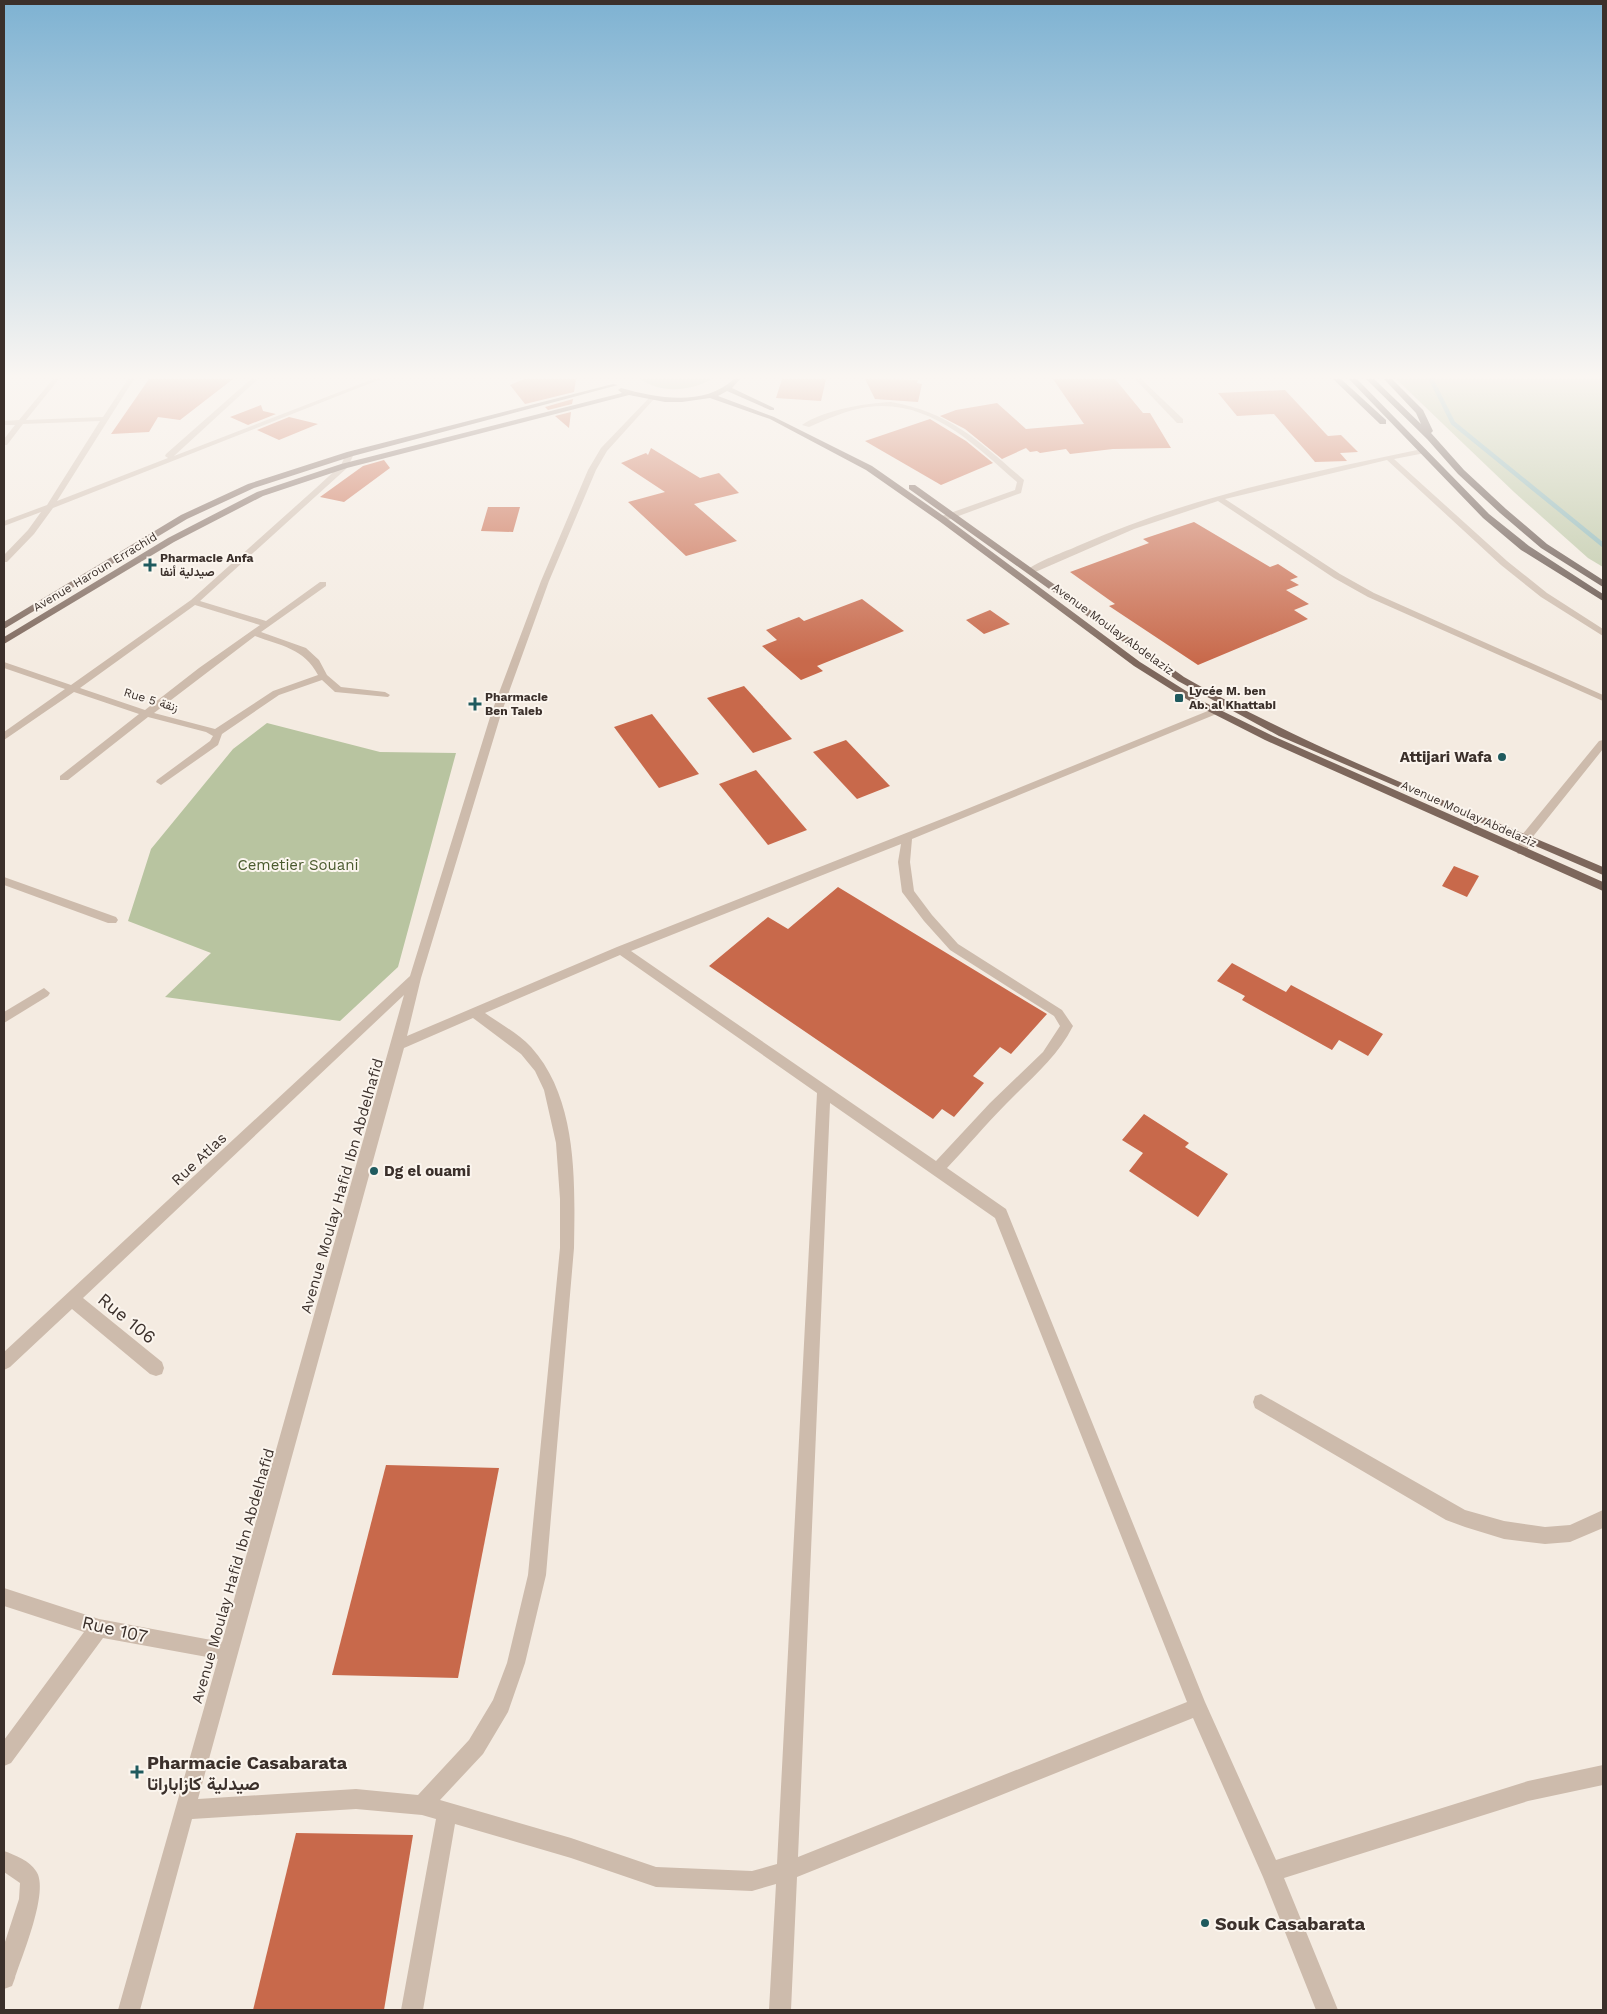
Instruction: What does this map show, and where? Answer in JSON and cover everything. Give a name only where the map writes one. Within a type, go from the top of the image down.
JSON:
[{"type":"highway","points":[[1444,473],[1486,516],[1525,548],[1603,598]]},
{"type":"highway","points":[[1462,473],[1544,546],[1603,584]]},
{"type":"main road","name":"Avenue Haroun Errachid","points":[[4,626],[184,517],[250,486],[291,473]]},
{"type":"main road","name":"Avenue Haroun Errachid","points":[[4,641],[219,513],[260,494],[323,473]]},
{"type":"main road","name":"Avenue Moulay Abdelaziz","points":[[876,473],[1001,562],[1137,664],[1216,712],[1603,871]]},
{"type":"main road","name":"Avenue Moulay Abdelaziz","points":[[893,473],[1181,679],[1228,706],[1336,762],[1522,851],[1603,887]]},
{"type":"main road","points":[[1001,562],[1013,558]]},
{"type":"street","points":[[4,560],[31,532],[71,473]]},
{"type":"street","points":[[4,524],[133,473]]},
{"type":"street","points":[[4,736],[194,602],[274,533],[337,473]]},
{"type":"street","name":"Avenue Moulay Hafid Ibn Abdelhafid","points":[[129,2010],[398,1045],[415,978],[496,714],[545,581],[584,486],[591,473]]},
{"type":"street","points":[[942,519],[1018,492],[1021,482],[1010,473]]},
{"type":"street","points":[[1030,570],[1132,527],[1220,499],[1318,473]]},
{"type":"street","points":[[1405,473],[1504,563],[1544,596],[1603,633]]},
{"type":"street","points":[[1220,499],[1337,576],[1372,595],[1603,698]]},
{"type":"street","points":[[64,778],[202,670],[323,584]]},
{"type":"street","points":[[194,602],[267,624]]},
{"type":"street","points":[[254,634],[303,650],[316,662],[323,676],[338,690],[385,695]]},
{"type":"street","name":"Rue 5 زنقة","points":[[4,665],[148,714],[216,733]]},
{"type":"street","points":[[161,782],[214,742],[219,737],[216,733],[276,693],[323,676]]},
{"type":"street","points":[[398,1045],[621,950],[1228,706]]},
{"type":"street","points":[[1522,851],[1526,838],[1603,744]]},
{"type":"street","points":[[907,836],[904,862],[908,892],[928,918],[954,947],[1058,1013],[1066,1026],[1062,1038],[937,1169]]},
{"type":"street","points":[[4,881],[112,920]]},
{"type":"street","points":[[621,950],[1001,1214],[1198,1707],[1271,1872],[1327,2010]]},
{"type":"street","name":"Rue Atlas","points":[[4,1362],[415,978]]},
{"type":"street","points":[[4,1018],[44,993]]},
{"type":"street","points":[[422,1805],[476,1747],[501,1705],[516,1664],[536,1576],[567,1248],[568,1214],[562,1141],[558,1112],[547,1082],[526,1050],[473,1012]]},
{"type":"street","points":[[780,2010],[824,1091]]},
{"type":"street","name":"Rue 106","points":[[72,1299],[156,1368]]},
{"type":"street","points":[[1262,1402],[1452,1514],[1480,1525],[1519,1533],[1561,1536],[1603,1519]]},
{"type":"street","name":"Rue 107","points":[[4,1596],[99,1628],[228,1652]]},
{"type":"street","points":[[4,1756],[99,1628]]},
{"type":"street","points":[[185,1810],[356,1799],[422,1805],[572,1848],[656,1878],[752,1882],[787,1871],[1198,1707]]},
{"type":"street","points":[[1271,1872],[1528,1791],[1603,1775]]},
{"type":"street","points":[[412,2010],[447,1812]]},
{"type":"street","points":[[4,1861],[24,1872],[30,1879],[29,1899],[4,1978]]},
{"type":"green space","points":[[1494,473],[1603,473],[1603,567],[1588,558]]},
{"type":"green space","name":"Cemetier Souani","points":[[267,723],[380,752],[456,753],[398,967],[340,1021],[165,997],[211,953],[128,921],[151,849],[233,749]]},
{"type":"building","points":[[353,473],[383,473],[344,502],[320,497]]},
{"type":"building","points":[[636,473],[692,473],[700,478],[719,473],[739,493],[694,504],[737,541],[686,556],[628,502],[665,492]]},
{"type":"building","points":[[920,473],[969,473],[941,485]]},
{"type":"building","points":[[488,507],[520,507],[513,532],[481,531]]},
{"type":"building","points":[[1194,522],[1270,567],[1278,564],[1298,577],[1290,580],[1299,585],[1286,590],[1309,604],[1294,610],[1308,619],[1198,665],[1109,606],[1115,604],[1070,572],[1149,543],[1143,539]]},
{"type":"building","points":[[862,599],[904,631],[817,666],[823,671],[801,680],[762,646],[777,640],[766,630],[799,617],[804,621]]},
{"type":"building","points":[[990,610],[1010,624],[984,634],[966,620]]},
{"type":"building","points":[[744,686],[792,739],[753,753],[707,698]]},
{"type":"building","points":[[652,714],[699,774],[659,788],[614,727]]},
{"type":"building","points":[[846,740],[890,786],[857,799],[813,752]]},
{"type":"building","points":[[756,770],[807,830],[768,845],[719,784]]},
{"type":"building","points":[[1454,866],[1479,876],[1467,897],[1442,886]]},
{"type":"building","points":[[838,887],[1047,1014],[1011,1054],[1000,1047],[973,1076],[984,1083],[954,1117],[942,1109],[933,1119],[709,966],[768,917],[788,929]]},
{"type":"building","points":[[1232,963],[1286,992],[1291,985],[1383,1034],[1368,1056],[1339,1040],[1332,1050],[1242,1000],[1245,996],[1217,981]]},
{"type":"building","points":[[1144,1114],[1189,1143],[1185,1147],[1228,1174],[1198,1217],[1129,1171],[1143,1153],[1122,1140]]},
{"type":"building","points":[[386,1465],[499,1468],[458,1678],[332,1675]]},
{"type":"building","points":[[296,1833],[413,1835],[384,2010],[253,2010]]},
{"type":"waterway","points":[[1514,473],[1603,545]]},
{"type":"place","name":"Pharmacie Anfa صيدلية أنفا","points":[[150,565]]},
{"type":"place","name":"Lycée M. ben Ab. al Khattabi","points":[[1179,698]]},
{"type":"place","name":"Pharmacie Ben Taieb","points":[[475,704]]},
{"type":"place","name":"Attijari Wafa","points":[[1502,757]]},
{"type":"place","name":"Dg el ouami","points":[[374,1171]]},
{"type":"place","name":"Pharmacie Casabarata صيدلية كازاباراتا","points":[[137,1772]]},
{"type":"place","name":"Souk Casabarata","points":[[1205,1923]]}]
